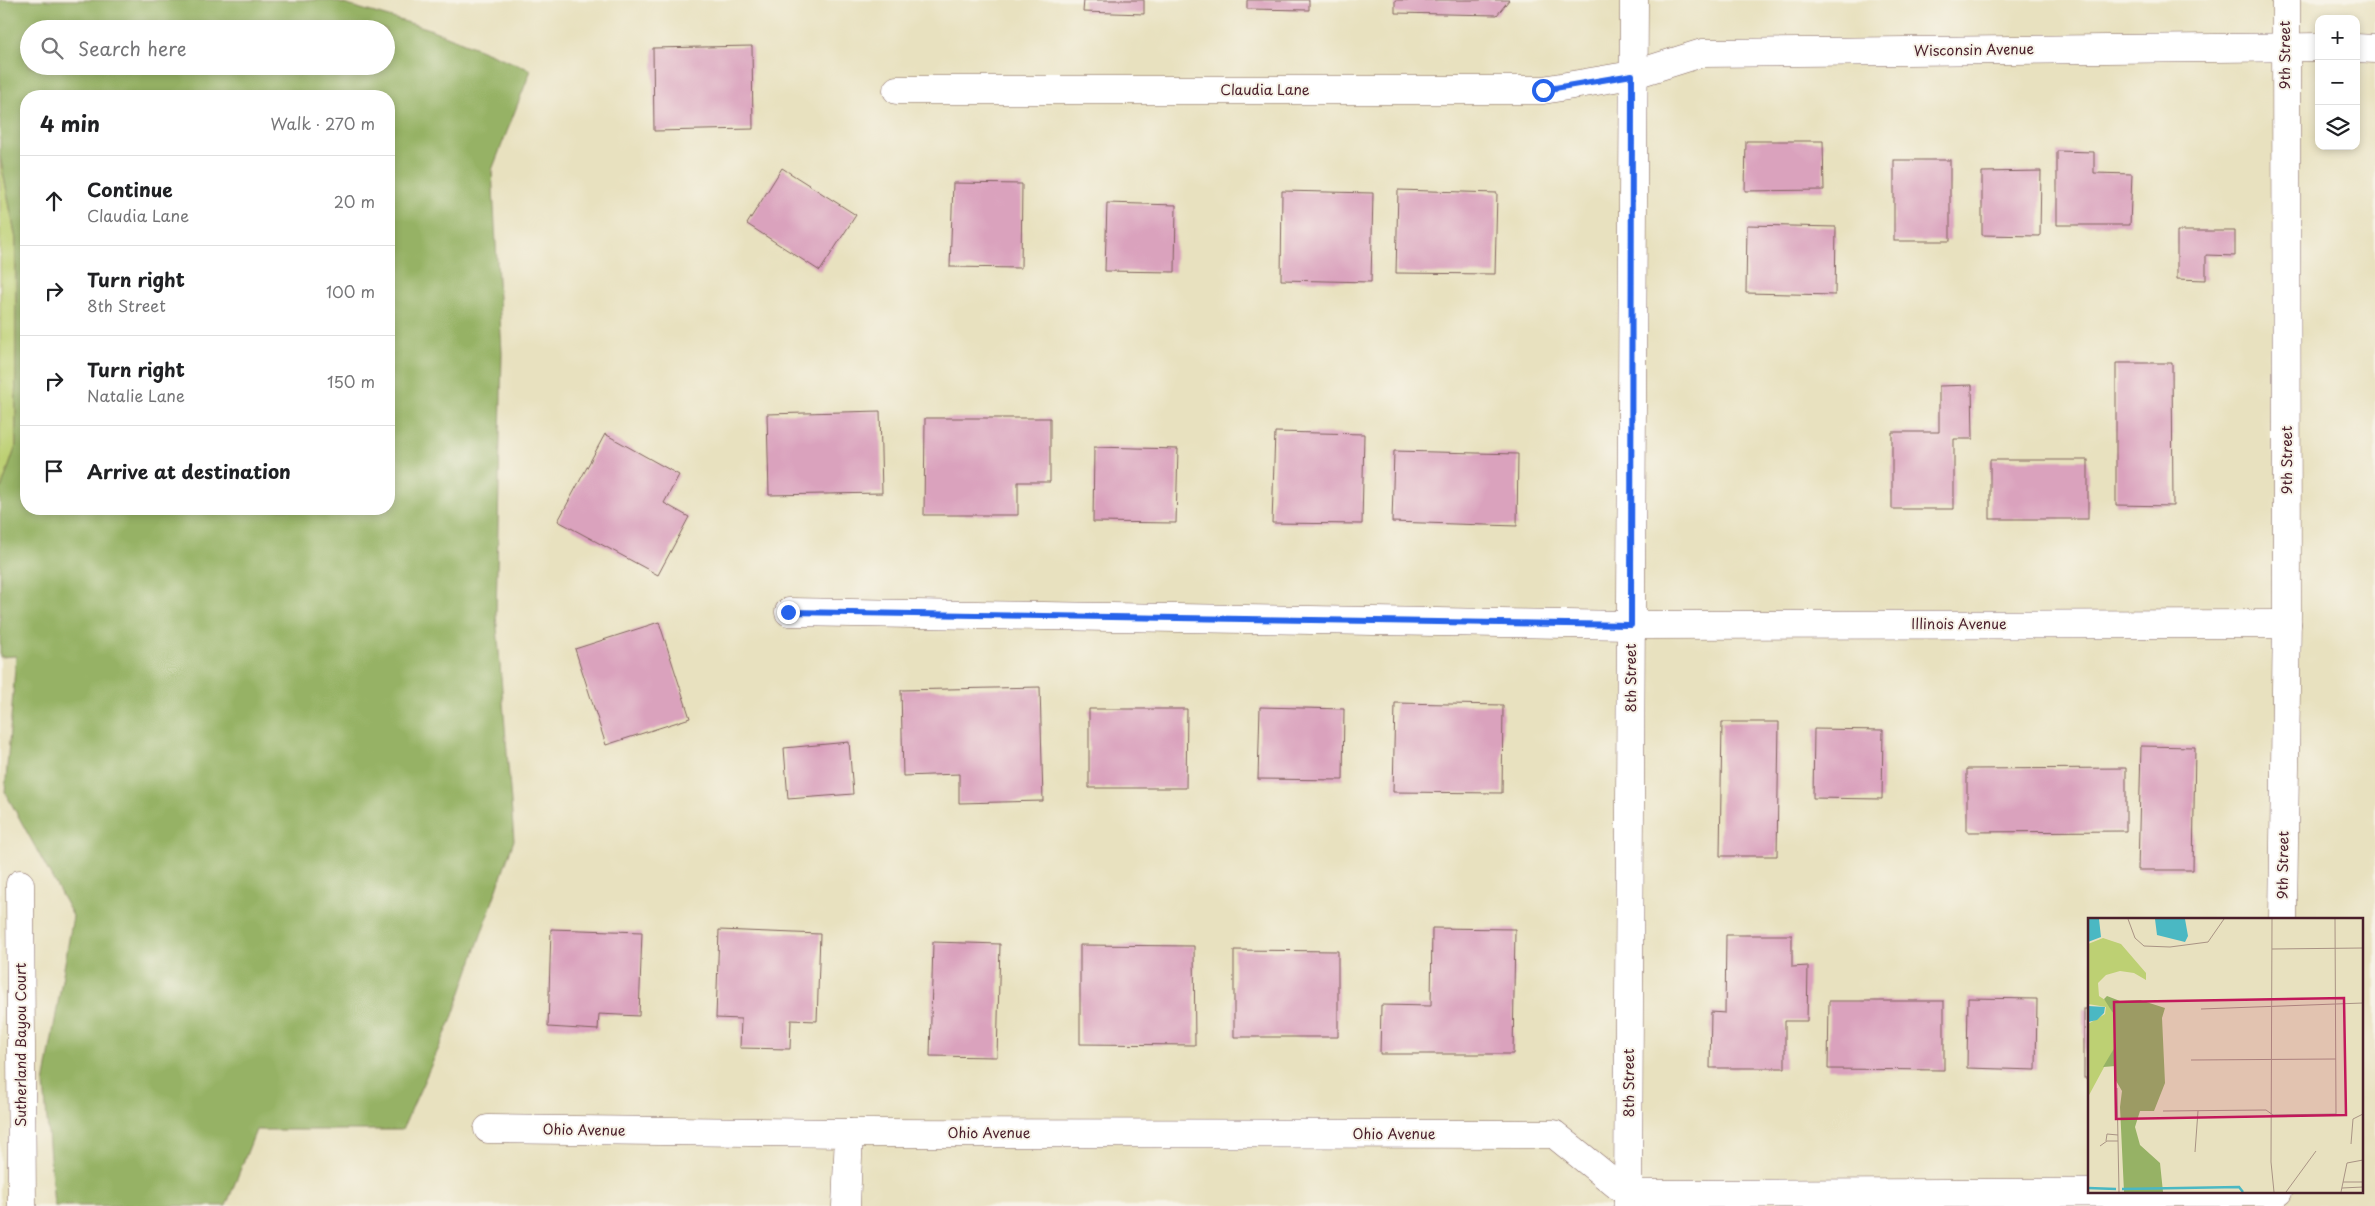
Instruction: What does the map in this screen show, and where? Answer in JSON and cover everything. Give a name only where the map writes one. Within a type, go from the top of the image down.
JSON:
[{"type":"street","name":"8th Street","points":[[1628,1200],[1632,75],[1634,0]]},
{"type":"street","name":"9th Street","points":[[2283,918],[2287,624],[2286,0]]},
{"type":"street","name":"Wisconsin Avenue","points":[[1632,75],[1702,53],[2315,48]]},
{"type":"street","points":[[2360,48],[2375,49]]},
{"type":"street","name":"Claudia Lane","points":[[898,90],[1543,90],[1632,75]]},
{"type":"street","name":"Illinois Avenue","points":[[788,612],[1631,625],[2287,624]]},
{"type":"street","name":"Sutherland Bayou Court","points":[[20,884],[22,1206]]},
{"type":"street","name":"Ohio Avenue","points":[[488,1129],[1554,1134],[1628,1200]]},
{"type":"street","points":[[846,1206],[849,1132]]},
{"type":"street","points":[[1628,1200],[2116,1194]]},
{"type":"green space","points":[[0,0],[330,0],[427,28],[531,70],[492,170],[502,353],[496,614],[514,840],[451,1021],[402,1130],[256,1130],[226,1206],[54,1206],[44,1084],[73,916],[5,792],[16,656],[0,657],[0,492],[16,446],[16,239],[0,156]]},
{"type":"green space","points":[[0,156],[16,239],[16,446],[0,492]]},
{"type":"building","points":[[1084,0],[1144,0],[1144,14],[1083,12]]},
{"type":"building","points":[[1247,0],[1309,0],[1309,10],[1247,9]]},
{"type":"building","points":[[1395,0],[1509,0],[1497,15],[1395,13]]},
{"type":"building","points":[[752,46],[753,129],[654,131],[653,48]]},
{"type":"building","points":[[1746,141],[1823,141],[1824,190],[1745,191]]},
{"type":"building","points":[[2057,151],[2094,152],[2094,173],[2132,174],[2130,225],[2057,225]]},
{"type":"building","points":[[1894,160],[1950,160],[1950,241],[1894,241]]},
{"type":"building","points":[[782,168],[856,215],[820,271],[747,224]]},
{"type":"building","points":[[2041,171],[2040,236],[1982,235],[1982,172]]},
{"type":"building","points":[[953,183],[1022,184],[1021,268],[950,267]]},
{"type":"building","points":[[1398,190],[1497,193],[1495,274],[1396,273]]},
{"type":"building","points":[[1282,191],[1373,193],[1371,282],[1281,280]]},
{"type":"building","points":[[1107,203],[1176,205],[1175,272],[1105,271]]},
{"type":"building","points":[[1747,225],[1836,227],[1835,295],[1746,293]]},
{"type":"building","points":[[2177,231],[2235,231],[2235,256],[2206,255],[2206,280],[2177,279]]},
{"type":"building","points":[[2116,363],[2172,363],[2173,506],[2116,505]]},
{"type":"building","points":[[1972,385],[1973,439],[1954,439],[1954,509],[1892,509],[1892,432],[1939,432],[1939,386]]},
{"type":"building","points":[[880,411],[882,493],[769,495],[767,414]]},
{"type":"building","points":[[925,418],[1050,418],[1050,482],[1018,482],[1018,515],[924,515]]},
{"type":"building","points":[[1275,432],[1364,434],[1362,524],[1272,523]]},
{"type":"building","points":[[605,434],[679,475],[664,503],[689,517],[658,575],[558,521]]},
{"type":"building","points":[[1094,447],[1178,449],[1176,523],[1093,522]]},
{"type":"building","points":[[1394,451],[1518,454],[1517,526],[1392,522]]},
{"type":"building","points":[[1990,460],[2088,460],[2088,519],[1990,519]]},
{"type":"building","points":[[659,622],[690,718],[606,745],[575,649]]},
{"type":"building","points":[[1040,687],[1043,801],[959,803],[959,774],[903,776],[901,690]]},
{"type":"building","points":[[1395,703],[1503,705],[1502,793],[1393,792]]},
{"type":"building","points":[[1260,707],[1344,709],[1343,780],[1258,779]]},
{"type":"building","points":[[1089,709],[1187,709],[1186,788],[1089,788]]},
{"type":"building","points":[[1722,722],[1779,722],[1777,856],[1720,856]]},
{"type":"building","points":[[1814,729],[1883,730],[1882,799],[1813,798]]},
{"type":"building","points":[[849,742],[853,794],[788,799],[784,748]]},
{"type":"building","points":[[2141,746],[2195,747],[2193,870],[2138,870]]},
{"type":"building","points":[[2126,768],[2126,831],[1967,832],[1967,769]]},
{"type":"building","points":[[1432,928],[1515,929],[1513,1054],[1380,1054],[1381,1005],[1431,1006]]},
{"type":"building","points":[[551,929],[642,932],[639,1016],[599,1014],[598,1030],[548,1027]]},
{"type":"building","points":[[719,930],[820,934],[817,1021],[791,1020],[790,1049],[740,1048],[741,1019],[716,1018]]},
{"type":"building","points":[[1726,935],[1792,935],[1792,967],[1808,966],[1807,1021],[1785,1021],[1785,1068],[1710,1068],[1711,1012],[1725,1013]]},
{"type":"building","points":[[933,942],[1000,944],[997,1057],[930,1056]]},
{"type":"building","points":[[1080,945],[1194,946],[1195,1045],[1080,1044]]},
{"type":"building","points":[[1234,950],[1338,951],[1338,1037],[1234,1037]]},
{"type":"building","points":[[1968,998],[2037,999],[2036,1070],[1967,1068]]},
{"type":"building","points":[[1829,1001],[1944,1001],[1944,1070],[1828,1069]]},
{"type":"building","points":[[2084,1009],[2088,1009],[2088,1078],[2084,1078]]},
{"type":"route","points":[[788,612],[1631,625],[1632,75],[1543,90]]}]
